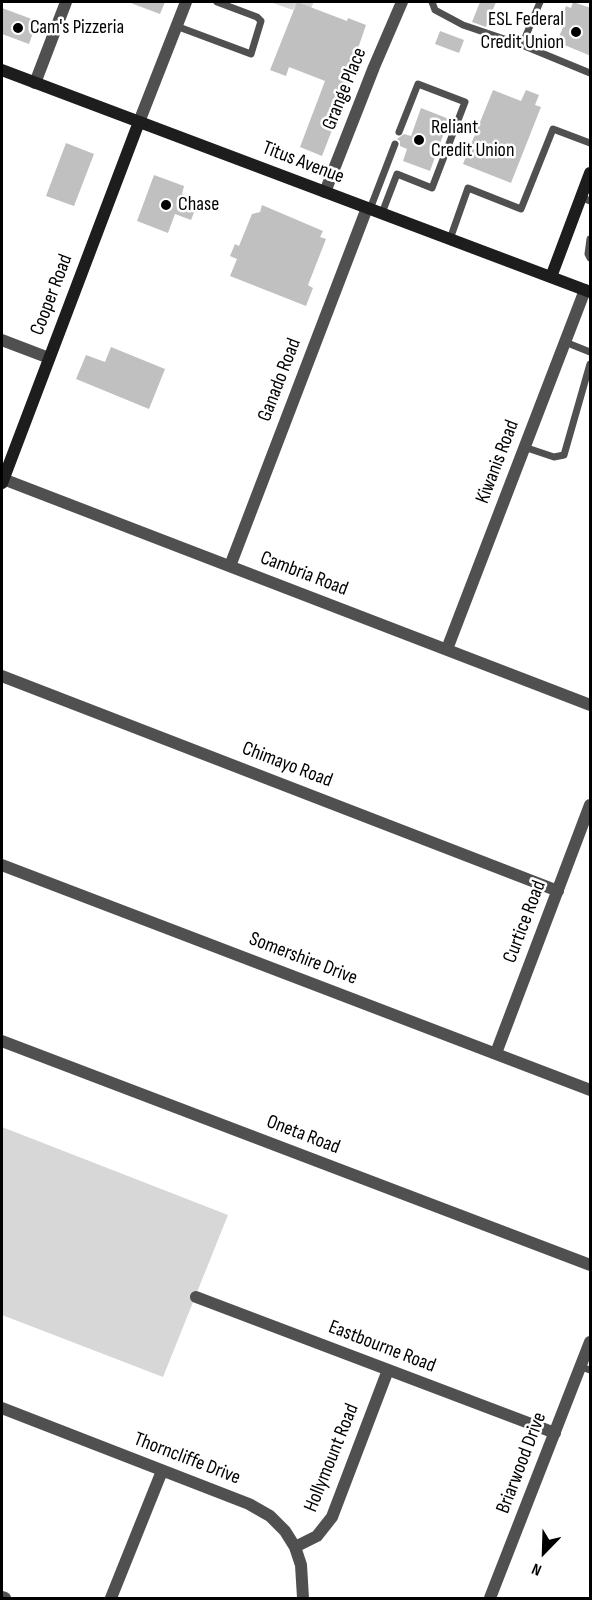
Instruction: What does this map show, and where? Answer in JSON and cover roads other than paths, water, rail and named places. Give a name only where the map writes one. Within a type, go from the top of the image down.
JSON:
[{"type":"main road","name":"Titus Avenue","points":[[2,70],[588,291]]},
{"type":"main road","name":"Cooper Road","points":[[2,481],[140,122]]},
{"type":"main road","points":[[551,277],[586,199],[591,173]]},
{"type":"street","points":[[35,83],[66,2]]},
{"type":"street","points":[[140,122],[186,2]]},
{"type":"street","name":"Grange Place","points":[[325,192],[402,2]]},
{"type":"street","name":"Ganado Road","points":[[230,566],[373,210]]},
{"type":"street","name":"Kiwanis Road","points":[[447,649],[565,342],[588,291]]},
{"type":"street","points":[[2,340],[49,358]]},
{"type":"street","name":"Cambria Road","points":[[2,481],[591,705]]},
{"type":"street","name":"Chimayo Road","points":[[2,676],[558,891]]},
{"type":"street","name":"Curtice Road","points":[[496,1053],[591,805]]},
{"type":"street","name":"Somershire Drive","points":[[2,865],[591,1090]]},
{"type":"street","name":"Oneta Road","points":[[2,1041],[591,1266]]},
{"type":"street","name":"Eastbourne Road","points":[[196,1297],[555,1433]]},
{"type":"street","name":"Briarwood Drive","points":[[490,1599],[555,1433],[586,1368],[591,1342]]},
{"type":"street","name":"Hollymount Road","points":[[295,1547],[317,1536],[332,1517],[388,1370]]},
{"type":"street","name":"Thorncliffe Drive","points":[[2,1408],[249,1504],[270,1516],[285,1531],[295,1547],[301,1565],[303,1599]]},
{"type":"street","points":[[111,1599],[162,1471]]},
{"type":"lane","points":[[176,26],[251,54],[261,21],[257,17],[217,2]]},
{"type":"lane","points":[[432,2],[435,10],[463,24],[591,73]]},
{"type":"lane","points":[[522,45],[540,2]]},
{"type":"lane","points":[[373,210],[397,174],[432,188],[465,102],[418,84],[399,132]]},
{"type":"lane","points":[[450,239],[468,188],[521,208],[554,129],[591,143]]},
{"type":"lane","points":[[373,210],[395,144]]},
{"type":"lane","points":[[590,240],[588,254],[591,258]]},
{"type":"lane","points":[[565,342],[591,352]]},
{"type":"lane","points":[[524,447],[554,457],[564,455],[591,364]]},
{"type":"place","name":"Cam's Pizzeria","points":[[18,28]]},
{"type":"place","name":"ESL Federal Credit Union","points":[[576,32]]},
{"type":"place","name":"Reliant Credit Union","points":[[419,140]]},
{"type":"place","name":"Chase","points":[[166,205]]}]
